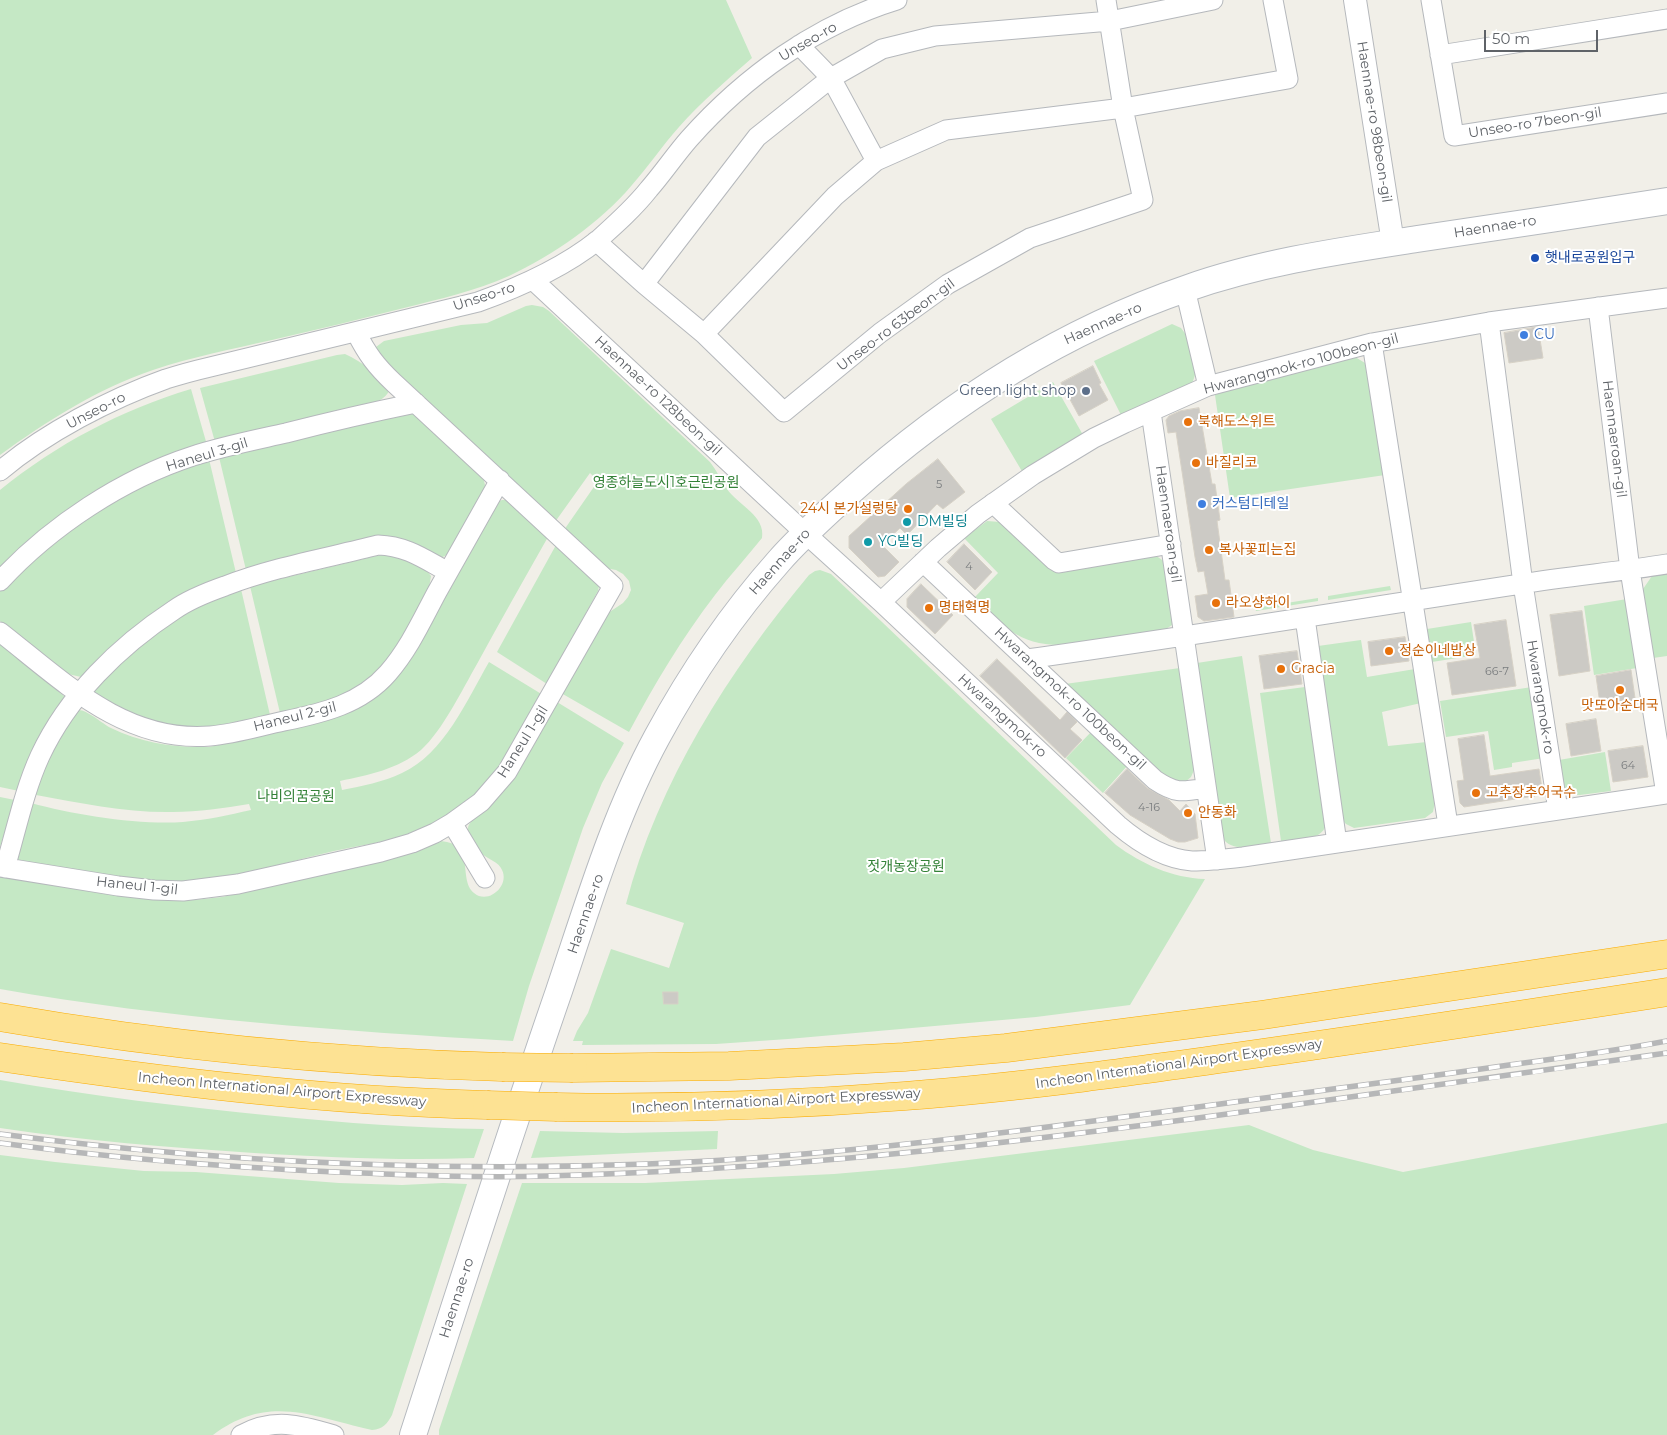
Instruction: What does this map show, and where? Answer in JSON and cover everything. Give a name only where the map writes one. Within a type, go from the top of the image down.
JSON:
[{"type":"highway","points":[[0,1017],[146,1039],[267,1052],[422,1064],[573,1068],[729,1066],[904,1057],[1006,1048],[1262,1015],[1667,954]]},
{"type":"highway","name":"Incheon International Airport Expressway","points":[[0,1057],[116,1074],[364,1100],[622,1108],[812,1102],[991,1088],[1186,1064],[1667,992]]},
{"type":"main road","name":"Haennae-ro","points":[[413,1435],[542,1041],[610,844],[632,790],[655,740],[711,649],[749,597],[778,562],[831,509],[895,453],[932,424],[993,383],[1049,349],[1091,328],[1184,289],[1235,273],[1274,264],[1393,243],[1667,201]]},
{"type":"street","name":"Unseo-ro","points":[[0,471],[37,444],[70,424],[166,379],[478,302],[533,280],[596,241],[627,214],[650,189],[687,141],[738,89],[779,58],[800,45],[854,16],[897,0]]},
{"type":"street","name":"Unseo-ro 63beon-gil","points":[[596,241],[704,334],[784,412],[880,333],[948,284],[1030,238],[1143,200],[1123,108],[1106,0]]},
{"type":"street","points":[[644,284],[757,137],[831,78],[882,49],[935,36],[1110,22],[1213,0]]},
{"type":"street","points":[[704,334],[836,196],[876,161],[946,130],[1123,108],[1288,79],[1273,0]]},
{"type":"street","name":"Haennae-ro 98beon-gil","points":[[1355,0],[1393,243]]},
{"type":"street","name":"Unseo-ro 7beon-gil","points":[[1431,0],[1454,136],[1667,103]]},
{"type":"street","points":[[1440,55],[1667,19]]},
{"type":"street","points":[[800,45],[831,78],[876,161]]},
{"type":"street","name":"Haennae-ro 128beon-gil","points":[[533,280],[806,534]]},
{"type":"street","points":[[1184,289],[1208,386]]},
{"type":"street","name":"Hwarangmok-ro 100beon-gil","points":[[881,602],[923,562],[993,503],[1032,476],[1072,451],[1125,423],[1208,386],[1372,343],[1489,322],[1667,298]]},
{"type":"street","name":"Haennaeroan-gil","points":[[1598,307],[1630,570]]},
{"type":"street","points":[[1489,322],[1523,584]]},
{"type":"street","name":"Haneul 1-gil","points":[[2,867],[154,890],[183,892],[238,884],[381,852],[412,843],[452,824],[481,802],[506,772],[614,586],[376,365],[366,352],[356,332]]},
{"type":"street","points":[[1372,343],[1448,826]]},
{"type":"street","name":"Haneul 3-gil","points":[[0,581],[46,537],[79,513],[155,471],[192,456],[232,445],[416,403]]},
{"type":"street","name":"Haennaeroan-gil","points":[[1151,412],[1184,637]]},
{"type":"street","name":"Haneul 2-gil","points":[[0,632],[79,693],[107,712],[128,723],[149,730],[191,736],[210,736],[328,711],[359,697],[387,674],[405,650],[500,480]]},
{"type":"street","points":[[993,503],[1059,563],[1171,544]]},
{"type":"street","name":"Hwarangmok-ro","points":[[806,534],[1132,837],[1167,855],[1190,861],[1243,858],[1666,794],[1630,570]]},
{"type":"street","points":[[2,867],[41,755],[79,693],[120,652],[175,608],[224,586],[263,573],[378,545],[394,546],[410,551],[448,572]]},
{"type":"street","name":"Hwarangmok-ro 100beon-gil","points":[[923,562],[1155,780],[1167,788],[1176,791],[1205,788]]},
{"type":"street","points":[[1027,659],[1667,564]]},
{"type":"street","name":"Hwarangmok-ro","points":[[1523,584],[1558,810]]},
{"type":"street","points":[[1305,618],[1337,843]]},
{"type":"street","points":[[1184,637],[1217,860]]},
{"type":"street","points":[[452,824],[486,878]]},
{"type":"street","points":[[240,1435],[259,1427],[278,1423],[295,1424],[334,1435]]},
{"type":"green space","points":[[0,0],[726,0],[752,58],[714,91],[687,118],[620,199],[606,212],[575,237],[525,268],[484,286],[457,294],[197,357],[153,370],[92,396],[36,430],[0,455]]},
{"type":"green space","name":"영종하늘도시1호근린공원","points":[[532,305],[543,307],[549,311],[710,462],[732,495],[756,517],[762,530],[762,538],[715,595],[680,645],[658,679],[629,732],[561,693],[608,613],[623,603],[631,590],[629,581],[623,574],[616,570],[605,568],[564,530],[598,481],[590,473],[555,522],[384,365],[376,353],[376,347],[384,341],[461,325],[487,323]]},
{"type":"green space","points":[[1172,324],[1181,328],[1187,336],[1196,372],[1193,381],[1190,386],[1121,415],[1094,361]]},
{"type":"green space","points":[[345,354],[375,374],[389,391],[381,400],[215,442],[200,388]]},
{"type":"green space","points":[[1352,355],[1365,363],[1385,475],[1230,498],[1215,395],[1230,388]]},
{"type":"green space","points":[[1053,382],[1083,435],[1023,473],[991,419]]},
{"type":"green space","points":[[191,389],[207,445],[180,452],[0,573],[0,490],[44,458],[91,430],[140,407]]},
{"type":"green space","points":[[406,413],[415,414],[483,477],[484,492],[450,552],[440,558],[415,545],[246,570],[219,457]]},
{"type":"green space","points":[[209,459],[236,573],[81,677],[68,674],[0,621],[0,589],[25,565],[94,512],[156,479]]},
{"type":"green space","name":"나비의꿈공원","points":[[507,500],[548,537],[458,697],[437,732],[412,757],[393,767],[340,781],[342,790],[357,787],[395,776],[417,764],[442,740],[453,725],[489,662],[543,695],[501,767],[484,787],[452,813],[432,825],[396,838],[250,872],[207,879],[164,882],[141,881],[18,861],[15,857],[31,803],[86,815],[166,823],[192,821],[251,810],[249,804],[192,811],[139,811],[36,795],[39,781],[59,736],[78,710],[90,714],[111,728],[146,741],[184,747],[209,747],[322,720],[339,715],[370,700],[398,676],[411,659],[497,502]]},
{"type":"green space","points":[[987,521],[1000,522],[1050,567],[1155,555],[1165,562],[1172,625],[1163,631],[1060,645],[1033,641],[1012,632],[974,598],[998,573],[964,538]]},
{"type":"green space","points":[[556,545],[599,586],[547,684],[497,652]]},
{"type":"green space","points":[[380,555],[404,558],[427,571],[431,576],[429,588],[408,629],[380,670],[358,688],[329,700],[280,713],[250,586]]},
{"type":"green space","name":"젓개농장공원","points":[[820,570],[831,574],[1116,845],[1158,869],[1181,876],[1205,879],[1130,1005],[1036,1017],[716,1044],[582,1045],[583,1041],[573,1041],[588,1013],[611,949],[669,968],[684,923],[626,904],[640,859],[657,815],[677,772],[724,689],[779,612],[809,575]]},
{"type":"green space","points":[[1667,574],[1667,656],[1653,658],[1643,589],[1652,576]]},
{"type":"green space","points":[[1390,586],[1391,590],[1328,600],[1328,596]]},
{"type":"green space","points":[[241,589],[270,715],[216,726],[192,728],[167,726],[140,720],[93,693],[94,686],[155,631],[208,600]]},
{"type":"green space","points":[[1318,598],[1318,601],[1256,611],[1255,608]]},
{"type":"green space","points":[[1627,599],[1637,668],[1594,675],[1584,606]]},
{"type":"green space","points":[[1471,622],[1476,655],[1432,662],[1427,629]]},
{"type":"green space","points":[[1361,640],[1367,677],[1415,669],[1421,703],[1382,712],[1388,746],[1427,742],[1435,802],[1433,812],[1425,818],[1354,828],[1342,820],[1318,646]]},
{"type":"green space","points":[[0,643],[64,696],[65,700],[19,791],[0,787]]},
{"type":"green space","points":[[1242,656],[1271,843],[1238,847],[1226,842],[1222,837],[1197,663]]},
{"type":"green space","points":[[1180,668],[1195,768],[1191,777],[1184,783],[1167,779],[1065,684]]},
{"type":"green space","points":[[1305,687],[1326,825],[1319,834],[1313,837],[1281,841],[1260,693]]},
{"type":"green space","points":[[1532,687],[1544,758],[1512,763],[1512,767],[1494,770],[1488,731],[1446,737],[1440,701]]},
{"type":"green space","points":[[557,702],[624,743],[602,783],[583,828],[529,986],[513,1041],[384,1033],[192,1016],[0,989],[0,877],[137,898],[194,900],[222,897],[393,858],[437,841],[450,843],[458,847],[462,854],[469,887],[474,893],[485,897],[491,895],[496,892],[503,882],[504,876],[501,867],[479,851],[468,833],[468,828],[473,819],[512,780],[526,759]]},
{"type":"green space","points":[[1092,731],[1128,765],[1103,793],[1066,758]]},
{"type":"green space","points":[[1605,752],[1611,791],[1576,795],[1564,787],[1559,760]]},
{"type":"green space","points":[[0,797],[15,800],[0,847]]},
{"type":"green space","points":[[0,1080],[103,1096],[241,1113],[379,1125],[484,1129],[474,1158],[446,1159],[281,1154],[95,1140],[0,1128]]},
{"type":"green space","points":[[1667,1123],[1667,1435],[439,1435],[439,1430],[522,1183],[645,1183],[834,1174],[904,1168],[1249,1125],[1313,1150],[1403,1172]]},
{"type":"green space","points":[[540,1131],[623,1133],[718,1131],[717,1149],[531,1158]]},
{"type":"green space","points":[[0,1155],[144,1171],[196,1172],[339,1183],[402,1185],[467,1184],[392,1415],[388,1421],[384,1426],[372,1430],[310,1415],[272,1412],[253,1415],[233,1422],[213,1435],[0,1435]]},
{"type":"building","points":[[1538,327],[1543,358],[1509,363],[1504,333]]},
{"type":"building","points":[[1093,366],[1101,383],[1099,384],[1108,400],[1079,416],[1061,383]]},
{"type":"building","points":[[1199,408],[1212,484],[1215,484],[1220,520],[1217,521],[1225,580],[1229,580],[1234,617],[1204,621],[1198,617],[1195,596],[1208,594],[1204,571],[1198,572],[1176,432],[1168,433],[1166,420],[1169,416],[1180,411]]},
{"type":"building","points":[[938,459],[965,492],[943,509],[937,504],[907,535],[900,528],[882,545],[899,562],[885,576],[878,577],[849,548],[849,536],[906,484]]},
{"type":"building","points":[[964,544],[992,572],[975,590],[947,562]]},
{"type":"building","points":[[921,584],[953,615],[935,634],[907,607],[907,599]]},
{"type":"building","points":[[1582,611],[1590,671],[1559,676],[1550,615]]},
{"type":"building","points":[[1506,620],[1516,686],[1452,695],[1447,663],[1480,658],[1474,625]]},
{"type":"building","points":[[1405,637],[1409,661],[1371,666],[1368,642]]},
{"type":"building","points":[[1297,651],[1302,684],[1264,689],[1259,656]]},
{"type":"building","points":[[997,659],[1060,720],[1067,712],[1077,722],[1070,729],[1082,740],[1065,758],[980,676]]},
{"type":"building","points":[[1631,670],[1636,705],[1601,711],[1596,676]]},
{"type":"building","points":[[1596,719],[1601,751],[1571,756],[1566,724]]},
{"type":"building","points":[[1484,735],[1490,776],[1539,769],[1542,789],[1535,796],[1464,807],[1460,803],[1457,781],[1464,780],[1458,739]]},
{"type":"building","points":[[1643,746],[1648,777],[1613,782],[1608,751]]},
{"type":"building","points":[[1127,769],[1147,788],[1169,800],[1180,811],[1186,804],[1195,814],[1198,838],[1185,842],[1170,839],[1130,815],[1105,793]]},
{"type":"building","points":[[663,992],[678,992],[678,1004],[664,1004]]},
{"type":"railway","points":[[0,1134],[161,1152],[242,1158],[404,1165],[566,1166],[722,1160],[871,1148],[1019,1131],[1569,1057],[1667,1041]]},
{"type":"railway","points":[[0,1143],[167,1161],[335,1172],[493,1177],[634,1173],[808,1162],[1068,1135],[1667,1053]]},
{"type":"place","name":"햇내로공원입구","points":[[1535,258]]},
{"type":"place","name":"CU","points":[[1524,335]]},
{"type":"place","name":"Green light shop","points":[[1086,391]]},
{"type":"place","name":"북해도스위트","points":[[1188,422]]},
{"type":"place","name":"바질리코","points":[[1196,463]]},
{"type":"place","name":"커스텀디테일","points":[[1202,504]]},
{"type":"place","name":"24시 본가설렁탕","points":[[908,509]]},
{"type":"place","name":"DM빌딩","points":[[907,522]]},
{"type":"place","name":"YG빌딩","points":[[868,542]]},
{"type":"place","name":"복사꽃피는집","points":[[1209,550]]},
{"type":"place","name":"라오샹하이","points":[[1216,603]]},
{"type":"place","name":"명태혁명","points":[[929,608]]},
{"type":"place","name":"정순이네밥상","points":[[1389,651]]},
{"type":"place","name":"Gracia","points":[[1281,669]]},
{"type":"place","name":"맛또아순대국","points":[[1620,690]]},
{"type":"place","name":"고추장추어국수","points":[[1476,793]]},
{"type":"place","name":"안동화","points":[[1188,813]]}]
